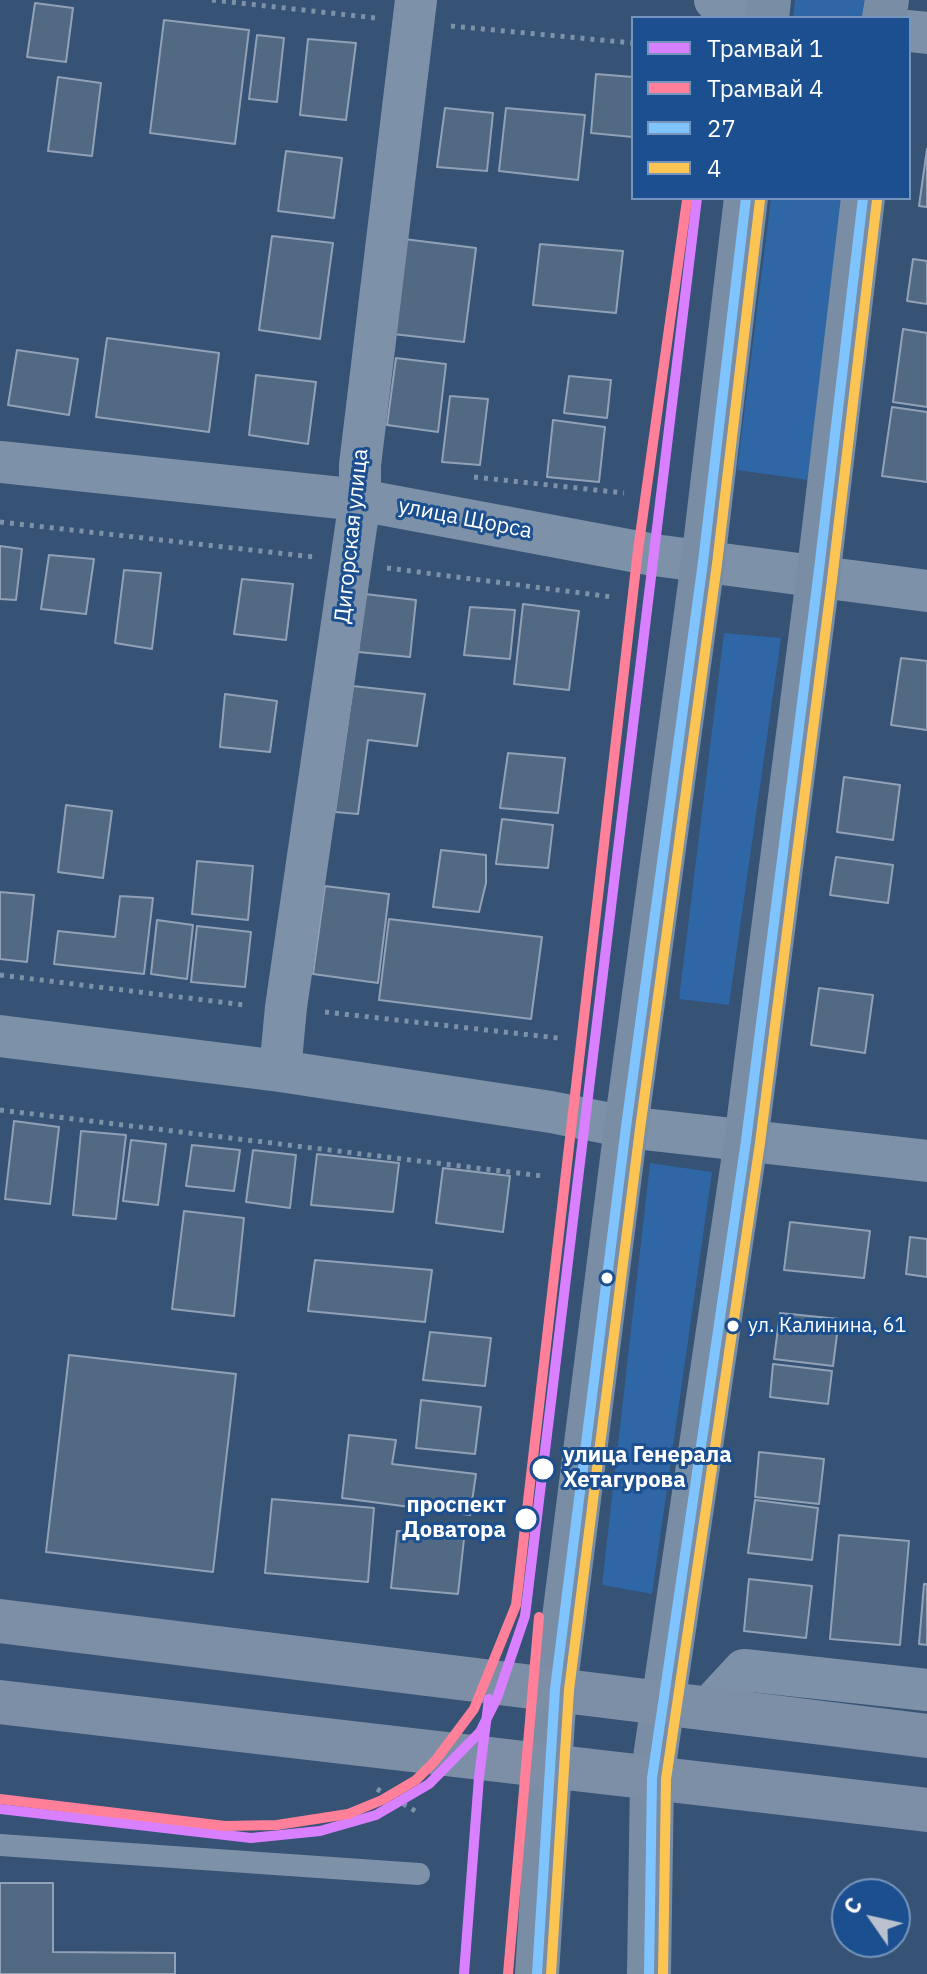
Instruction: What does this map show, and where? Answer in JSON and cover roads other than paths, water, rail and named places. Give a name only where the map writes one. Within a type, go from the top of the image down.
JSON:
[{"type":"main road","points":[[537,1974],[555,1689],[626,1127],[703,562],[746,200]]},
{"type":"main road","points":[[649,1974],[652,1778],[746,1141],[863,200]]},
{"type":"main road","points":[[0,1621],[927,1736]]},
{"type":"main road","points":[[0,1702],[927,1810]]},
{"type":"street","name":"Дигорская улица","points":[[280,1071],[286,1007],[360,500],[360,465],[416,0]]},
{"type":"street","points":[[715,0],[768,8]]},
{"type":"street","name":"улица Щорса","points":[[0,462],[360,500],[654,555],[927,591]]},
{"type":"street","points":[[0,1036],[280,1071],[551,1112],[626,1127],[927,1161]]},
{"type":"street","points":[[708,1709],[744,1670],[927,1690]]},
{"type":"lane","points":[[0,1845],[419,1874]]},
{"type":"tram line","name":"4","points":[[0,1799],[225,1826],[277,1825],[348,1814],[382,1800],[416,1780],[435,1761],[474,1709],[516,1605],[638,550],[687,200]]},
{"type":"tram line","name":"1","points":[[0,1809],[251,1838],[320,1831],[376,1815],[429,1784],[480,1732],[497,1698],[525,1616],[697,200]]},
{"type":"tram line","name":"4","points":[[508,1974],[539,1617]]},
{"type":"tram line","name":"1","points":[[464,1974],[479,1777],[489,1699]]},
{"type":"place","name":"ул. Калинина, 61","points":[[733,1326]]},
{"type":"place","name":"улица Генерала Хетагурова","points":[[543,1469]]},
{"type":"place","name":"проспект Доватора","points":[[526,1519]]}]
